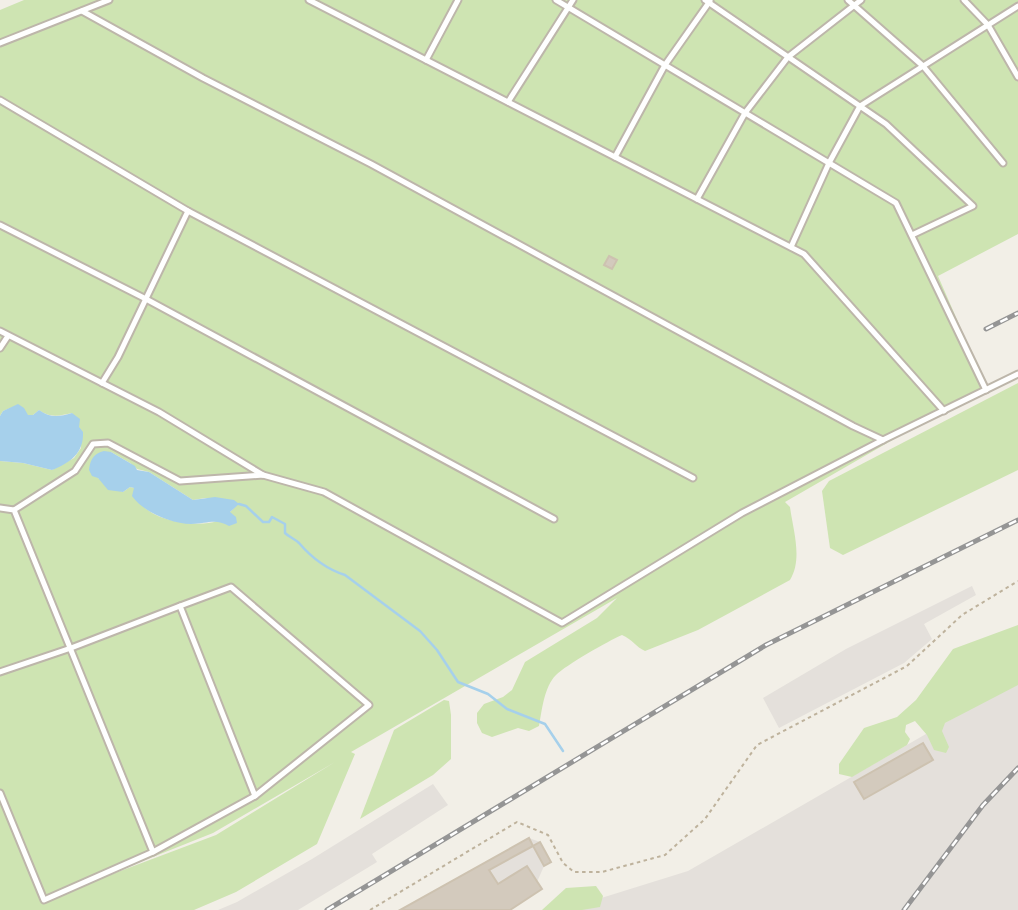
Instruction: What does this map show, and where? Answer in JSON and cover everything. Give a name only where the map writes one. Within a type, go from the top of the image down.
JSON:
[{"type":"lane","points":[[0,43],[109,0]]},
{"type":"lane","points":[[309,0],[804,254],[944,411]]},
{"type":"lane","points":[[325,8],[330,0]]},
{"type":"lane","points":[[426,60],[458,0]]},
{"type":"lane","points":[[556,0],[896,204],[986,390]]},
{"type":"lane","points":[[508,102],[573,0]]},
{"type":"lane","points":[[848,0],[923,66],[1003,163]]},
{"type":"lane","points":[[698,199],[745,113],[788,57],[861,0]]},
{"type":"lane","points":[[964,0],[988,25],[1018,77]]},
{"type":"lane","points":[[615,157],[665,65],[708,1],[886,124],[973,206],[912,236]]},
{"type":"lane","points":[[791,247],[829,163],[860,106],[1018,6]]},
{"type":"lane","points":[[82,11],[883,440]]},
{"type":"lane","points":[[0,100],[188,211],[693,478]]},
{"type":"lane","points":[[102,383],[118,357],[188,211]]},
{"type":"lane","points":[[0,225],[146,299],[554,519]]},
{"type":"lane","points":[[0,331],[159,412],[263,475],[324,492],[562,623],[741,513],[1018,374]]},
{"type":"lane","points":[[0,348],[8,336]]},
{"type":"lane","points":[[0,508],[14,510],[75,471],[93,444],[108,443],[180,481],[263,475]]},
{"type":"lane","points":[[14,510],[153,852]]},
{"type":"lane","points":[[0,672],[231,587],[369,705],[255,796],[153,852],[44,900],[0,793]]},
{"type":"lane","points":[[180,606],[255,796]]},
{"type":"path","points":[[370,910],[517,822],[548,835],[564,863],[575,872],[602,872],[665,855],[705,819],[757,745],[907,666],[962,615],[1018,581]]},
{"type":"shaded area","points":[[972,586],[976,595],[924,624],[932,639],[904,663],[779,728],[763,698],[846,649]]},
{"type":"shaded area","points":[[1018,681],[1018,910],[574,910],[582,904],[688,871]]},
{"type":"shaded area","points":[[433,784],[448,805],[372,854],[377,862],[298,910],[218,910],[312,859]]},
{"type":"shaded area","points":[[529,838],[540,842],[551,862],[544,866],[537,882],[542,889],[510,910],[400,910]]},
{"type":"green space","points":[[24,0],[1018,0],[1018,234],[938,276],[986,386],[785,502],[790,507],[797,554],[790,580],[698,630],[645,651],[622,635],[588,654],[552,680],[544,699],[539,726],[529,731],[518,728],[492,737],[482,733],[477,723],[477,713],[484,704],[503,697],[512,690],[525,662],[597,618],[617,598],[351,752],[355,754],[317,844],[236,892],[194,910],[0,910],[0,461],[52,470],[74,458],[81,448],[79,428],[72,413],[55,416],[39,410],[33,415],[27,415],[18,405],[3,411],[0,416],[0,10]],"holes":[[[111,452],[193,500],[205,498],[238,504],[223,518],[209,523],[188,523],[155,514],[141,503],[134,488],[130,487],[123,492],[98,478]],[[335,762],[216,835],[70,890],[213,833]]]},
{"type":"green space","points":[[1018,383],[1018,470],[843,555],[830,548],[822,491],[829,481]]},
{"type":"green space","points":[[1018,625],[1018,685],[945,723],[942,731],[949,747],[946,753],[934,750],[927,735],[915,721],[906,725],[905,732],[910,739],[907,745],[852,777],[839,774],[839,764],[864,728],[897,717],[916,700],[953,649]]},
{"type":"green space","points":[[444,700],[449,701],[451,715],[451,759],[433,775],[360,819],[394,730]]},
{"type":"green space","points":[[596,886],[603,896],[600,907],[542,910],[566,888]]},
{"type":"water","points":[[18,404],[28,415],[39,410],[55,416],[72,413],[80,419],[79,427],[83,432],[83,439],[75,456],[52,470],[0,461],[0,416],[3,411]]},
{"type":"water","points":[[104,451],[111,452],[135,466],[137,470],[149,472],[193,500],[215,497],[234,500],[239,504],[230,512],[236,517],[237,523],[229,526],[215,522],[175,522],[143,507],[132,496],[134,488],[130,487],[123,492],[108,490],[89,470],[93,457]]},
{"type":"building","points":[[609,256],[617,260],[612,269],[604,265]]},
{"type":"building","points":[[923,743],[933,760],[864,799],[854,782]]},
{"type":"building","points":[[529,838],[533,846],[489,870],[498,884],[527,866],[542,889],[510,910],[400,910]]},
{"type":"building","points":[[540,842],[551,862],[544,866],[533,846]]},
{"type":"waterway","points":[[239,504],[246,506],[263,522],[269,522],[272,517],[285,524],[285,533],[314,558],[345,575],[420,631],[437,650],[458,682],[488,694],[507,709],[545,724],[563,751]]},
{"type":"railway","points":[[986,329],[1018,313]]},
{"type":"railway","points":[[327,910],[766,645],[1018,520]]},
{"type":"railway","points":[[904,910],[983,805],[1018,768]]}]
